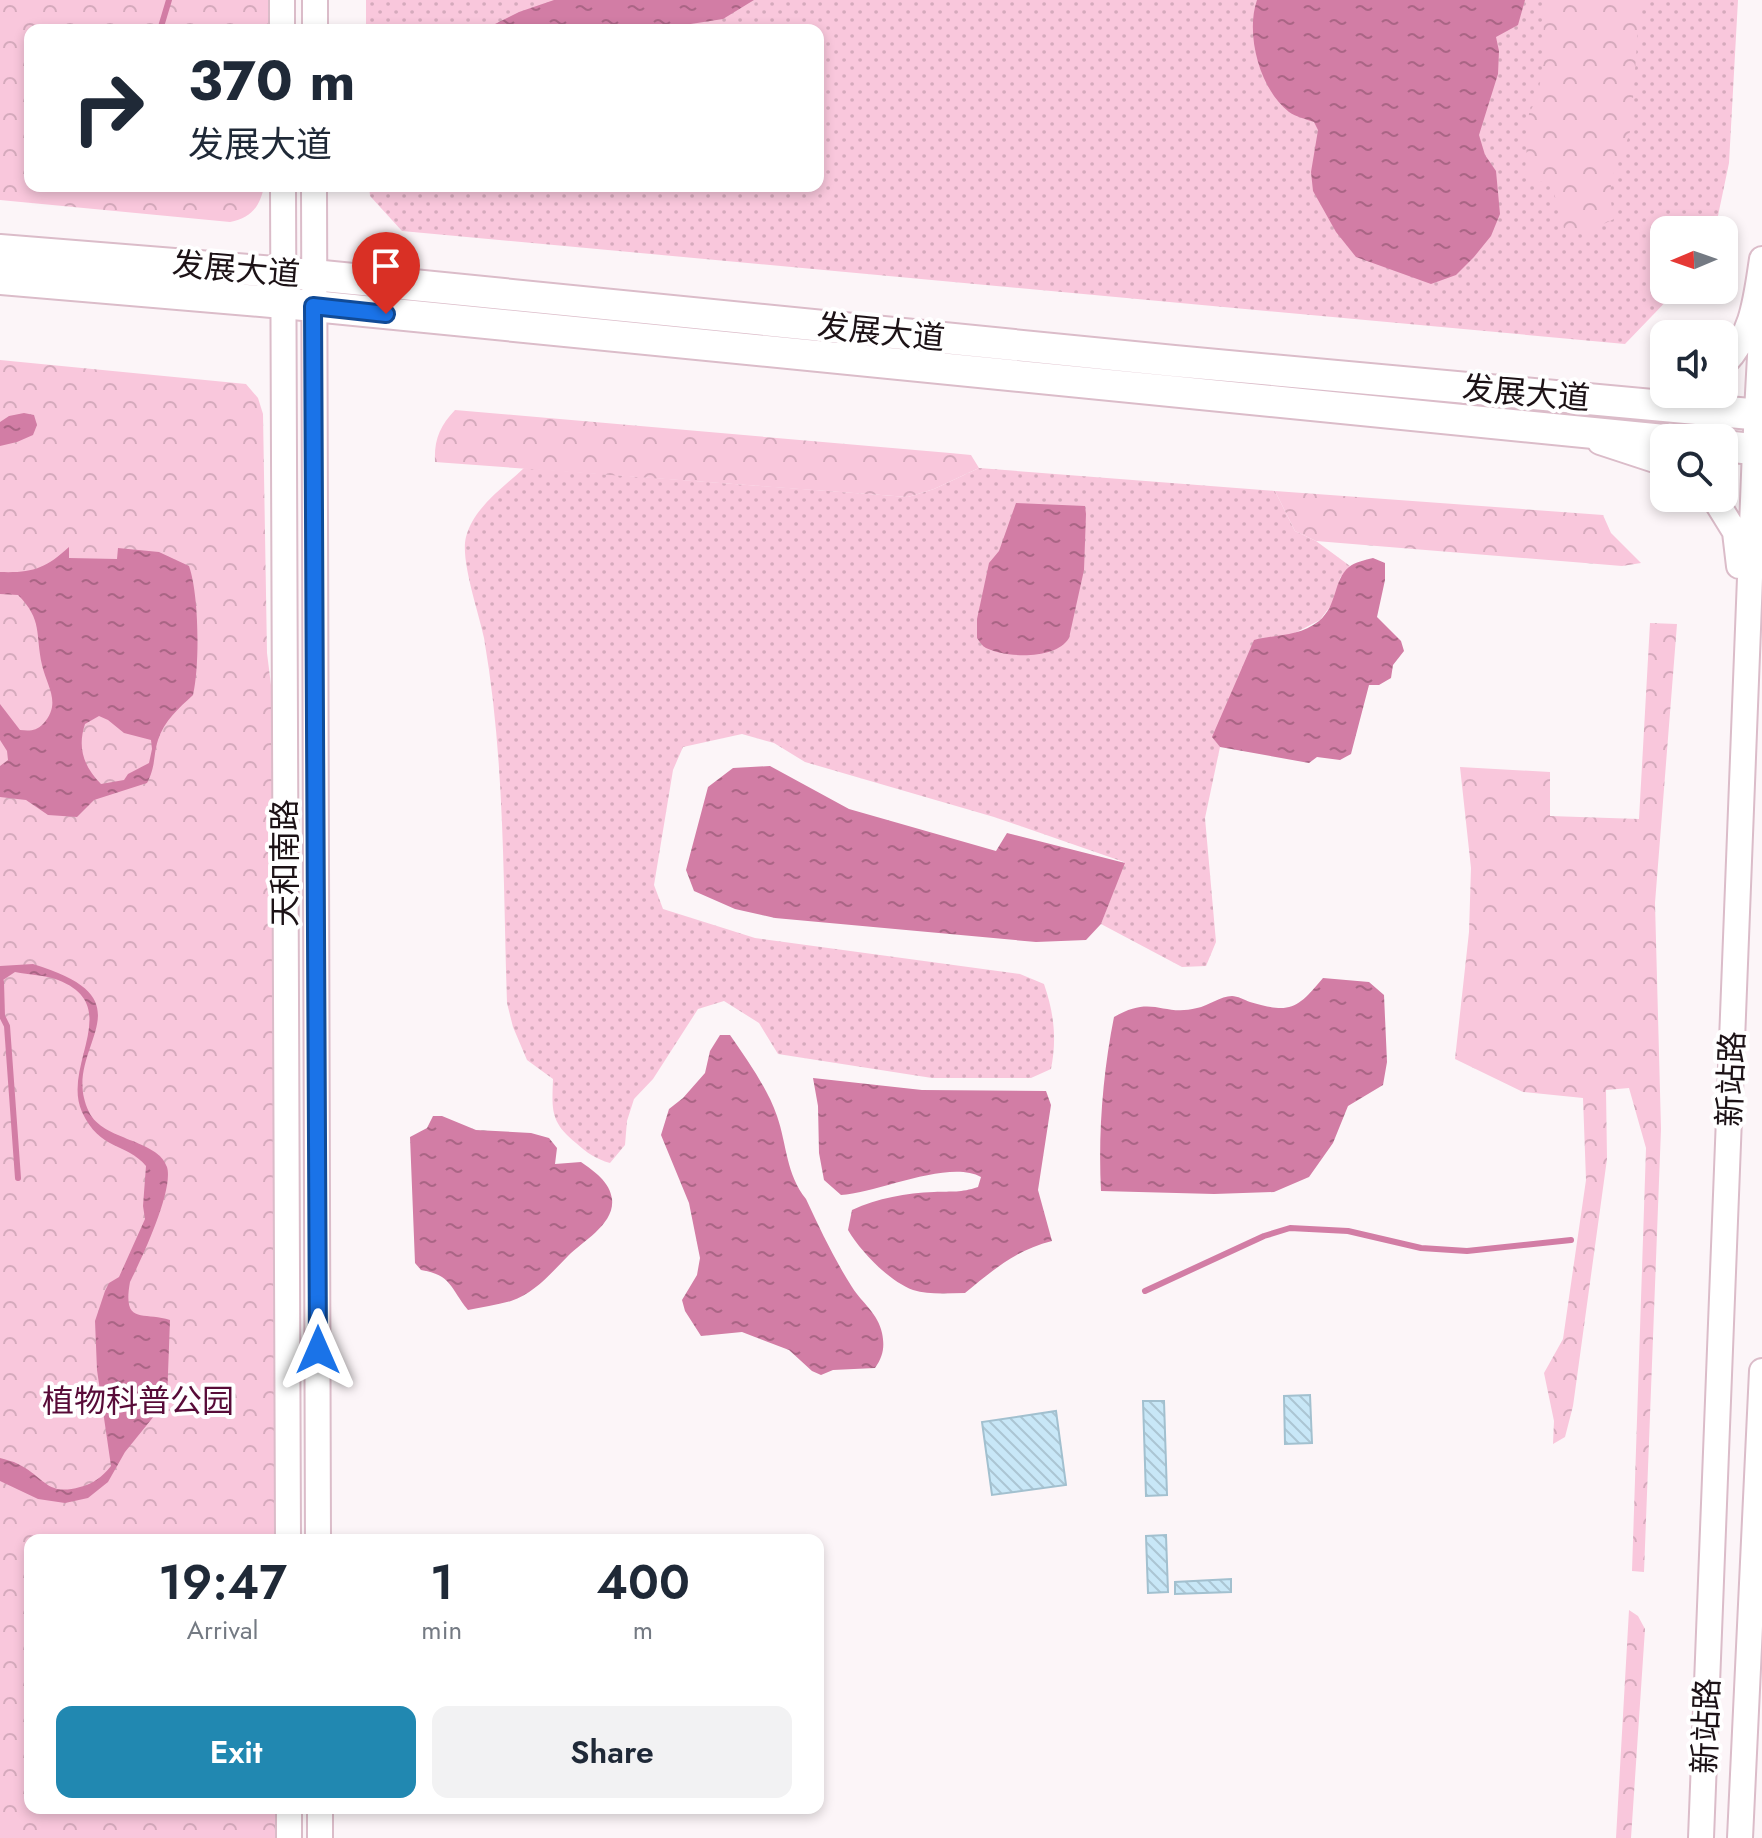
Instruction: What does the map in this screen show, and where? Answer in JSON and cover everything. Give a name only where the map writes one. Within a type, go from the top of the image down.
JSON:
[{"type":"main road","name":"发展大道","points":[[0,250],[313,275],[1759,414]]},
{"type":"main road","name":"发展大道","points":[[0,279],[298,305],[1650,439]]},
{"type":"main road","points":[[1738,447],[1758,449]]},
{"type":"street","points":[[282,0],[282,24]]},
{"type":"street","points":[[315,0],[315,24]]},
{"type":"street","name":"天和南路","points":[[283,192],[283,273],[298,305],[318,1534]]},
{"type":"street","name":"天和南路","points":[[288,1534],[298,305],[313,275],[314,192]]},
{"type":"street","points":[[1738,346],[1746,336],[1755,305],[1762,259]]},
{"type":"street","name":"新站路","points":[[1701,1838],[1762,319]]},
{"type":"street","points":[[1539,394],[1650,390]]},
{"type":"street","points":[[1536,427],[1650,458]]},
{"type":"street","points":[[1723,512],[1735,532],[1747,665]]},
{"type":"street","name":"新站路","points":[[1740,1838],[1762,1371]]},
{"type":"street","points":[[289,1814],[289,1838]]},
{"type":"street","points":[[320,1814],[320,1838]]},
{"type":"green space","points":[[0,0],[270,0],[269,24],[24,24],[24,192],[262,192],[253,210],[244,218],[230,222],[0,200]]},
{"type":"green space","points":[[366,0],[1738,0],[1729,163],[1718,216],[1650,216],[1650,304],[1664,304],[1625,344],[402,231],[370,196],[370,192],[824,192],[824,24],[366,24]]},
{"type":"green space","points":[[1542,0],[1640,0],[1631,127],[1610,189],[1614,219],[1591,230],[1565,232],[1550,179],[1537,183],[1525,173],[1529,113],[1537,99],[1545,56]]},
{"type":"green space","name":"植物科普公园","points":[[0,360],[246,384],[258,398],[263,414],[267,653],[273,701],[276,1534],[24,1534],[24,1814],[277,1814],[277,1838],[0,1838]]},
{"type":"green space","points":[[455,410],[971,455],[979,468],[934,489],[908,497],[435,462],[439,433]]},
{"type":"green space","points":[[524,468],[908,497],[934,489],[979,468],[1275,491],[1295,531],[1316,541],[1350,566],[1340,578],[1334,601],[1320,620],[1289,636],[1213,737],[1220,747],[1205,818],[1216,942],[1206,966],[1182,967],[1101,924],[1124,862],[994,817],[805,762],[774,743],[742,734],[683,747],[673,770],[654,885],[663,909],[755,938],[1020,974],[1044,984],[1054,1026],[1051,1069],[1031,1078],[932,1078],[778,1054],[759,1023],[724,1001],[698,1009],[653,1079],[634,1099],[627,1121],[625,1145],[610,1163],[588,1153],[557,1122],[553,1107],[553,1079],[527,1060],[507,1003],[496,729],[484,638],[465,547],[475,516]]},
{"type":"green space","points":[[1275,491],[1603,515],[1611,533],[1641,563],[1622,566],[1316,541],[1295,531]]},
{"type":"green space","points":[[1650,623],[1677,624],[1655,903],[1661,1129],[1644,1572],[1632,1571],[1646,1148],[1629,1088],[1606,1090],[1607,1159],[1573,1406],[1565,1437],[1553,1444],[1554,1421],[1544,1373],[1563,1339],[1586,1180],[1583,1098],[1523,1092],[1455,1059],[1469,932],[1471,868],[1460,767],[1550,772],[1550,816],[1639,819]]},
{"type":"green space","points":[[1629,1610],[1638,1616],[1645,1629],[1631,1838],[1616,1838]]},
{"type":"water","points":[[554,0],[754,0],[723,19],[691,24],[495,24]]},
{"type":"water","points":[[1257,0],[1525,0],[1518,25],[1496,37],[1498,74],[1479,135],[1485,155],[1496,171],[1500,214],[1491,236],[1456,275],[1431,284],[1356,257],[1336,232],[1313,191],[1311,172],[1318,130],[1314,122],[1292,114],[1279,102],[1263,76],[1254,45]]},
{"type":"water","points":[[34,415],[37,425],[33,435],[0,446],[0,422],[9,416]]},
{"type":"water","points":[[1016,503],[1085,506],[1086,514],[1084,570],[1069,638],[1053,650],[1030,655],[995,651],[985,647],[977,638],[977,619],[989,563],[999,551]]},
{"type":"water","points":[[69,547],[69,558],[117,559],[118,548],[159,552],[189,566],[197,611],[197,666],[193,695],[164,727],[147,783],[94,800],[77,817],[48,815],[26,800],[0,797],[0,766],[8,760],[7,751],[0,740],[0,704],[20,730],[30,730],[43,724],[52,709],[52,702],[35,620],[18,595],[0,594],[0,572],[38,568]],"holes":[[[99,716],[124,733],[151,740],[152,749],[149,763],[128,774],[124,780],[101,784],[86,764],[82,741],[85,724]]]},
{"type":"water","points":[[1373,558],[1385,563],[1385,580],[1377,617],[1401,641],[1404,651],[1393,665],[1391,678],[1379,685],[1369,685],[1351,754],[1340,760],[1317,757],[1309,763],[1220,747],[1212,737],[1254,640],[1296,632],[1319,621],[1329,608],[1344,572],[1354,564]]},
{"type":"water","points":[[770,766],[849,809],[996,851],[1007,833],[1125,863],[1101,924],[1086,940],[1036,942],[775,918],[735,909],[694,891],[686,870],[708,787],[733,768]]},
{"type":"water","points":[[33,964],[70,979],[90,994],[98,1010],[84,1067],[83,1089],[89,1112],[106,1129],[162,1158],[168,1178],[161,1208],[130,1282],[128,1296],[132,1311],[137,1314],[170,1320],[167,1400],[125,1452],[108,1482],[88,1498],[65,1503],[38,1499],[0,1481],[0,1458],[16,1463],[46,1484],[60,1489],[89,1484],[111,1466],[97,1370],[95,1321],[105,1291],[109,1283],[119,1277],[145,1219],[146,1166],[97,1134],[82,1112],[78,1094],[79,1075],[90,1021],[87,1005],[77,991],[53,978],[15,972],[0,982],[0,966]]},
{"type":"water","points":[[1323,978],[1369,982],[1384,995],[1387,1062],[1383,1085],[1348,1106],[1333,1143],[1309,1177],[1274,1192],[1101,1191],[1102,1103],[1114,1017],[1138,1007],[1197,1008],[1232,996],[1264,1006],[1284,1008],[1306,997]]},
{"type":"water","points":[[720,1035],[730,1035],[762,1084],[777,1116],[794,1180],[845,1276],[880,1326],[882,1356],[875,1368],[833,1370],[821,1375],[789,1350],[742,1332],[701,1336],[685,1311],[682,1300],[697,1275],[700,1258],[689,1203],[661,1135],[669,1109],[705,1073],[710,1051]]},
{"type":"water","points":[[813,1078],[922,1090],[1046,1091],[1051,1105],[1038,1190],[1052,1241],[1016,1255],[965,1293],[919,1292],[895,1280],[868,1256],[848,1230],[852,1210],[903,1195],[972,1189],[978,1187],[981,1177],[951,1172],[932,1174],[841,1195],[824,1180]]},
{"type":"water","points":[[433,1116],[442,1116],[476,1130],[531,1133],[549,1138],[557,1148],[555,1164],[581,1162],[605,1182],[612,1199],[608,1216],[597,1231],[528,1293],[511,1301],[468,1310],[445,1279],[421,1270],[415,1263],[410,1137],[427,1128]]},
{"type":"building","points":[[1310,1395],[1312,1443],[1285,1444],[1284,1396]]},
{"type":"building","points":[[1143,1401],[1164,1401],[1167,1495],[1146,1496]]},
{"type":"building","points":[[1056,1411],[1066,1485],[992,1495],[982,1422]]},
{"type":"building","points":[[1166,1535],[1168,1592],[1148,1593],[1146,1536]]},
{"type":"building","points":[[1231,1579],[1231,1592],[1175,1594],[1175,1582]]},
{"type":"waterway","points":[[162,24],[169,0]]},
{"type":"waterway","points":[[1,982],[18,1178]]},
{"type":"waterway","points":[[1145,1291],[1264,1236],[1290,1228],[1348,1231],[1421,1248],[1467,1251],[1571,1240]]},
{"type":"route","points":[[318,1350],[313,306],[386,314]]}]
